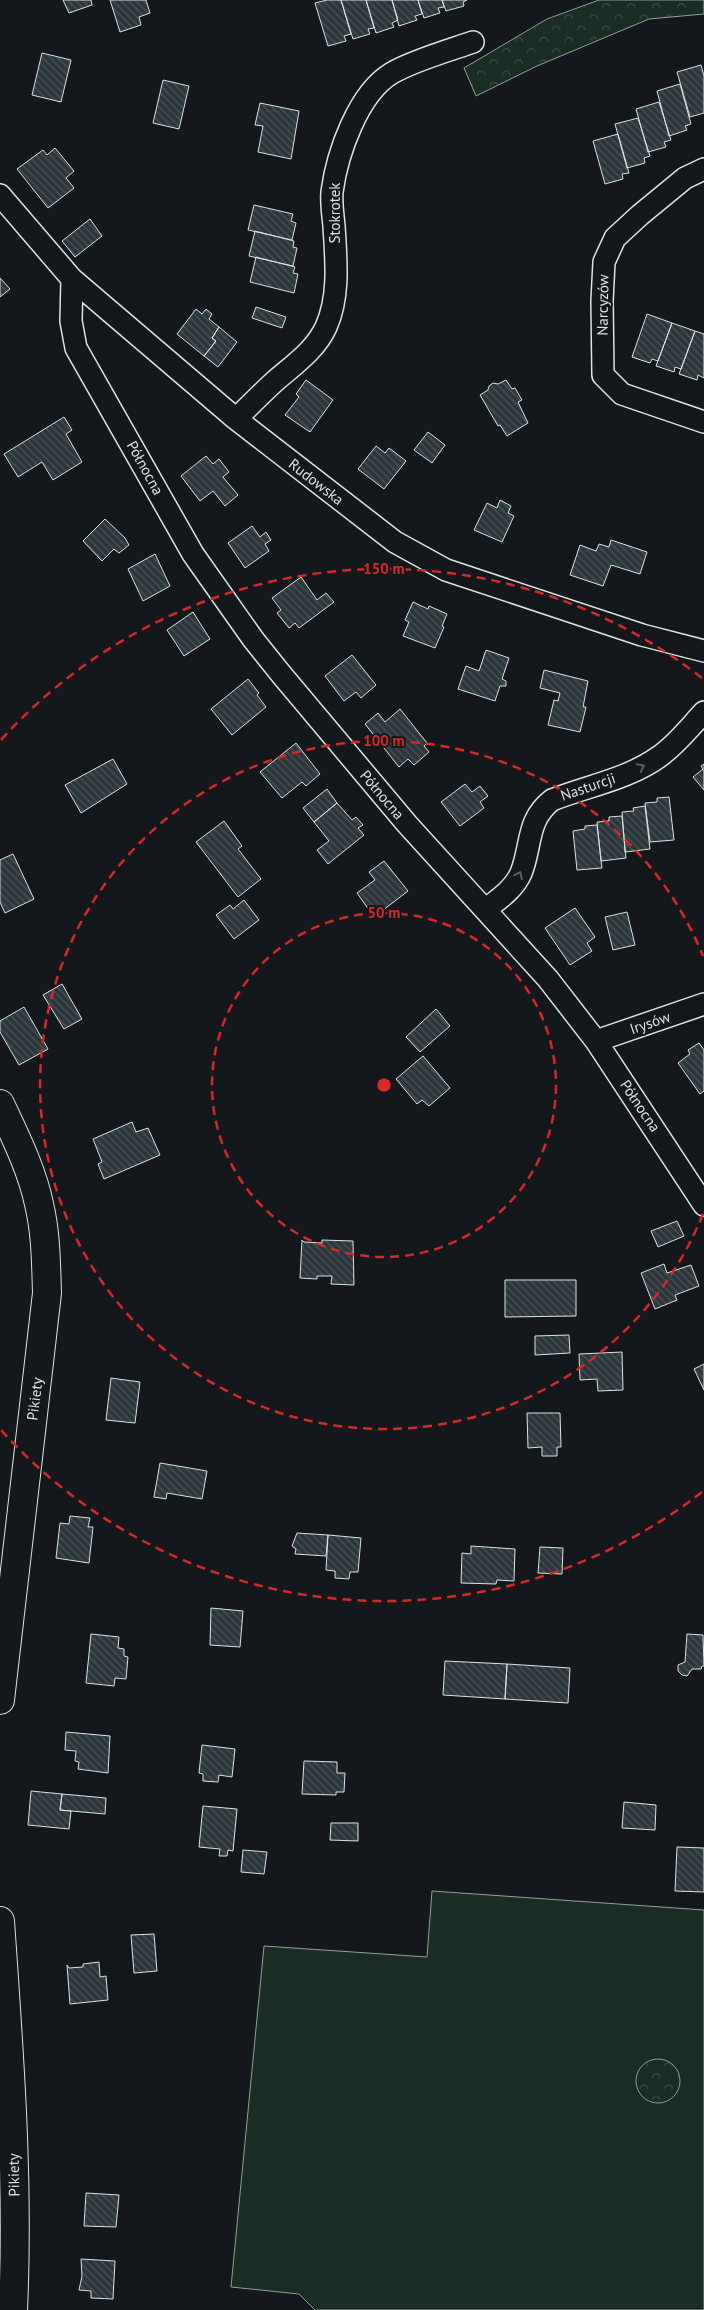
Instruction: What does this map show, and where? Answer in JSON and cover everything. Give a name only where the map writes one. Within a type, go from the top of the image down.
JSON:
[{"type":"street","name":"Stokrotek","points":[[236,419],[316,344],[326,328],[332,308],[335,287],[336,259],[332,194],[336,169],[345,142],[359,111],[381,80],[393,72],[473,42]]},
{"type":"street","name":"Narcyzów","points":[[704,169],[685,178],[615,238],[604,262],[602,301],[603,375],[622,394],[704,422]]},
{"type":"street","name":"Rudowska","points":[[0,196],[72,279],[236,419],[395,542],[446,570],[642,635],[704,652]]},
{"type":"street","name":"Północna","points":[[72,279],[70,321],[76,348],[194,554],[280,674],[407,824],[548,979],[596,1041],[704,1205]]},
{"type":"street","name":"Nasturcji","points":[[486,910],[511,889],[521,874],[533,823],[540,808],[552,800],[629,772],[660,757],[679,740],[704,712]]},
{"type":"street","name":"Irysów","points":[[596,1041],[704,1004]]},
{"type":"street","name":"Pikiety","points":[[0,1104],[18,1142],[39,1204],[45,1247],[47,1293],[0,1700]]},
{"type":"street","name":"Pikiety","points":[[0,1921],[15,2163],[13,2310]]},
{"type":"green space","points":[[599,0],[704,0],[704,14],[649,19],[537,66],[476,96],[464,68],[547,19]]},
{"type":"green space","points":[[432,1891],[704,1910],[704,2310],[315,2310],[299,2294],[231,2287],[264,1946],[427,1957]]},
{"type":"green space","points":[[658,2059],[670,2063],[676,2069],[680,2081],[676,2093],[670,2099],[658,2103],[646,2099],[640,2093],[636,2081],[640,2069],[646,2063]]},
{"type":"building","points":[[63,0],[91,0],[92,5],[69,13]]},
{"type":"building","points":[[110,0],[146,0],[150,13],[139,17],[141,25],[120,32]]},
{"type":"building","points":[[327,0],[341,0],[351,34],[344,36],[346,41],[328,46],[315,3]]},
{"type":"building","points":[[341,0],[366,0],[374,28],[368,29],[370,34],[353,39]]},
{"type":"building","points":[[366,0],[392,0],[398,20],[392,23],[394,27],[376,33]]},
{"type":"building","points":[[392,0],[418,0],[422,14],[415,16],[417,20],[399,26]]},
{"type":"building","points":[[418,0],[442,0],[444,7],[438,8],[440,13],[424,18]]},
{"type":"building","points":[[442,0],[467,0],[463,2],[464,6],[446,11]]},
{"type":"building","points":[[42,53],[71,60],[61,102],[32,95]]},
{"type":"building","points":[[701,65],[704,76],[704,113],[690,117],[677,72]]},
{"type":"building","points":[[163,80],[189,86],[179,129],[153,123]]},
{"type":"building","points":[[680,84],[691,124],[685,126],[687,130],[669,136],[657,91]]},
{"type":"building","points":[[659,102],[671,140],[664,142],[666,147],[648,152],[636,109]]},
{"type":"building","points":[[260,103],[299,111],[291,159],[258,152],[263,126],[255,125]]},
{"type":"building","points":[[638,118],[650,156],[644,158],[645,163],[627,168],[615,124]]},
{"type":"building","points":[[618,134],[629,173],[622,174],[623,179],[605,184],[593,141]]},
{"type":"building","points":[[55,148],[74,171],[66,178],[74,188],[48,208],[17,169],[43,150],[47,155]]},
{"type":"building","points":[[254,205],[293,214],[291,221],[296,223],[292,240],[248,230]]},
{"type":"building","points":[[90,219],[102,236],[75,257],[62,241]]},
{"type":"building","points":[[255,231],[294,241],[293,247],[297,248],[293,266],[249,256]]},
{"type":"building","points":[[256,257],[295,267],[293,273],[298,274],[294,293],[250,282]]},
{"type":"building","points":[[0,278],[10,289],[0,297]]},
{"type":"building","points":[[256,307],[286,317],[282,328],[252,318]]},
{"type":"building","points":[[196,309],[202,314],[206,309],[212,314],[209,319],[219,327],[212,338],[216,341],[204,356],[177,334]]},
{"type":"building","points":[[647,314],[672,323],[658,361],[652,359],[650,363],[632,357]]},
{"type":"building","points":[[672,323],[695,331],[681,369],[675,367],[674,372],[656,366]]},
{"type":"building","points":[[219,327],[237,342],[218,367],[204,356],[216,341],[212,338]]},
{"type":"building","points":[[695,331],[704,334],[704,378],[698,375],[697,380],[679,374]]},
{"type":"building","points":[[306,380],[333,400],[310,432],[285,415],[299,397],[296,394]]},
{"type":"building","points":[[506,380],[512,389],[515,388],[522,400],[518,402],[528,423],[507,436],[500,425],[498,426],[480,395],[488,390],[489,386],[493,383],[498,384]]},
{"type":"building","points":[[64,417],[72,430],[66,434],[82,462],[53,480],[42,462],[18,477],[4,454]]},
{"type":"building","points":[[428,432],[445,445],[432,463],[414,450]]},
{"type":"building","points":[[376,446],[385,453],[389,448],[406,461],[384,489],[358,469]]},
{"type":"building","points":[[206,456],[213,464],[219,459],[229,472],[223,477],[238,495],[225,506],[213,491],[200,501],[181,476]]},
{"type":"building","points":[[500,500],[511,506],[508,513],[514,516],[502,542],[474,530],[487,503],[497,508]]},
{"type":"building","points":[[105,519],[125,538],[129,545],[119,553],[114,549],[102,561],[83,541]]},
{"type":"building","points":[[252,526],[260,537],[266,532],[271,540],[265,544],[269,551],[245,568],[228,543]]},
{"type":"building","points":[[611,540],[647,552],[640,574],[611,565],[603,586],[570,575],[580,545],[596,551],[599,544],[609,547]]},
{"type":"building","points":[[155,554],[170,586],[143,601],[128,569]]},
{"type":"building","points":[[301,577],[317,600],[326,593],[334,602],[299,628],[295,623],[289,628],[277,613],[281,610],[272,598]]},
{"type":"building","points":[[413,602],[428,609],[429,606],[447,614],[435,648],[403,636],[409,622],[405,620]]},
{"type":"building","points":[[193,612],[210,639],[184,656],[167,630]]},
{"type":"building","points":[[486,650],[509,658],[502,679],[506,681],[506,686],[500,686],[495,701],[458,689],[466,666],[479,671]]},
{"type":"building","points":[[352,655],[376,685],[361,698],[356,692],[344,701],[325,676]]},
{"type":"building","points":[[544,670],[588,681],[583,707],[586,707],[580,732],[548,725],[554,700],[558,701],[560,693],[540,688]]},
{"type":"building","points":[[248,679],[259,693],[257,695],[266,707],[232,735],[211,709]]},
{"type":"building","points":[[400,709],[427,743],[424,746],[429,752],[414,765],[408,759],[399,767],[365,724],[378,713],[385,722]]},
{"type":"building","points":[[296,743],[320,774],[306,786],[302,782],[282,798],[260,772]]},
{"type":"building","points":[[113,759],[127,784],[81,813],[65,785]]},
{"type":"building","points":[[704,764],[704,790],[693,777],[703,769],[701,766]]},
{"type":"building","points":[[465,784],[472,792],[480,786],[488,796],[480,802],[484,808],[460,826],[441,802]]},
{"type":"building","points":[[327,789],[337,803],[314,822],[303,808]]},
{"type":"building","points":[[669,797],[674,840],[650,842],[645,803],[657,802],[657,798]]},
{"type":"building","points":[[337,803],[352,820],[356,817],[363,825],[358,828],[364,835],[328,864],[317,850],[329,841],[314,822]]},
{"type":"building","points":[[645,806],[650,849],[625,852],[622,812],[634,811],[633,808]]},
{"type":"building","points":[[622,816],[626,858],[601,861],[597,822],[609,821],[609,817]]},
{"type":"building","points":[[224,821],[242,846],[238,849],[261,879],[238,897],[196,842]]},
{"type":"building","points":[[597,825],[602,868],[577,870],[573,831],[585,829],[585,826]]},
{"type":"building","points":[[13,854],[34,899],[5,913],[0,902],[0,860]]},
{"type":"building","points":[[384,861],[408,891],[374,917],[357,893],[375,880],[369,872]]},
{"type":"building","points":[[244,900],[259,920],[234,939],[216,915],[230,905],[233,909]]},
{"type":"building","points":[[575,908],[595,937],[587,943],[592,951],[570,965],[545,928]]},
{"type":"building","points":[[627,912],[635,945],[613,950],[605,917]]},
{"type":"building","points":[[62,984],[82,1019],[64,1029],[43,995]]},
{"type":"building","points":[[24,1007],[48,1049],[19,1065],[0,1032],[0,1021]]},
{"type":"building","points":[[436,1009],[450,1026],[420,1052],[406,1037]]},
{"type":"building","points":[[699,1043],[704,1050],[704,1091],[700,1094],[678,1063],[690,1054],[688,1050]]},
{"type":"building","points":[[423,1056],[450,1088],[429,1106],[422,1100],[417,1104],[396,1079]]},
{"type":"building","points":[[132,1122],[136,1132],[148,1128],[160,1155],[104,1179],[98,1164],[102,1162],[93,1139]]},
{"type":"building","points":[[677,1221],[684,1236],[658,1247],[651,1231]]},
{"type":"building","points":[[302,1240],[304,1242],[322,1243],[322,1240],[353,1241],[354,1285],[331,1284],[332,1276],[317,1276],[317,1279],[300,1278]]},
{"type":"building","points":[[664,1264],[667,1273],[691,1265],[699,1286],[675,1295],[677,1300],[655,1309],[641,1273]]},
{"type":"building","points":[[505,1280],[576,1280],[576,1316],[505,1317]]},
{"type":"building","points":[[569,1335],[570,1353],[535,1355],[535,1336]]},
{"type":"building","points":[[622,1352],[623,1390],[598,1391],[597,1379],[580,1380],[579,1354]]},
{"type":"building","points":[[704,1364],[704,1390],[694,1369]]},
{"type":"building","points":[[111,1378],[140,1382],[135,1423],[106,1420]]},
{"type":"building","points":[[527,1413],[560,1413],[561,1447],[557,1447],[557,1456],[542,1456],[542,1447],[528,1448]]},
{"type":"building","points":[[160,1463],[207,1471],[202,1499],[167,1493],[166,1499],[154,1497]]},
{"type":"building","points":[[70,1516],[90,1518],[88,1527],[93,1527],[89,1563],[56,1558],[60,1523],[69,1524]]},
{"type":"building","points":[[297,1533],[328,1535],[326,1556],[295,1554],[296,1549],[292,1546]]},
{"type":"building","points":[[328,1535],[361,1538],[358,1572],[350,1572],[349,1579],[335,1578],[335,1571],[326,1570]]},
{"type":"building","points":[[471,1546],[515,1549],[514,1581],[497,1580],[496,1584],[461,1583],[462,1553],[471,1554]]},
{"type":"building","points":[[540,1547],[563,1548],[562,1574],[538,1573]]},
{"type":"building","points":[[211,1608],[243,1611],[240,1647],[210,1645]]},
{"type":"building","points":[[91,1634],[119,1637],[118,1648],[124,1649],[124,1656],[128,1657],[126,1679],[115,1678],[114,1686],[86,1683]]},
{"type":"building","points":[[687,1634],[703,1635],[704,1666],[701,1669],[692,1669],[687,1676],[682,1675],[678,1671],[678,1665],[685,1662]]},
{"type":"building","points":[[445,1661],[507,1664],[505,1699],[443,1695]]},
{"type":"building","points":[[507,1664],[570,1668],[568,1703],[505,1699]]},
{"type":"building","points":[[66,1732],[110,1736],[108,1773],[78,1769],[79,1762],[75,1761],[76,1751],[65,1750]]},
{"type":"building","points":[[202,1745],[235,1749],[232,1777],[219,1775],[218,1782],[203,1781],[203,1774],[199,1773]]},
{"type":"building","points":[[304,1761],[337,1762],[337,1773],[345,1773],[344,1792],[336,1792],[336,1795],[302,1794]]},
{"type":"building","points":[[31,1791],[62,1794],[60,1810],[71,1811],[69,1829],[28,1825]]},
{"type":"building","points":[[62,1794],[106,1798],[105,1814],[60,1810]]},
{"type":"building","points":[[624,1802],[656,1805],[655,1830],[622,1828]]},
{"type":"building","points":[[203,1806],[237,1809],[233,1851],[228,1850],[227,1856],[219,1856],[220,1849],[199,1847]]},
{"type":"building","points":[[331,1823],[358,1823],[358,1841],[330,1840]]},
{"type":"building","points":[[677,1847],[704,1848],[704,1892],[675,1891]]},
{"type":"building","points":[[243,1850],[267,1852],[264,1874],[241,1872]]},
{"type":"building","points":[[154,1934],[157,1971],[134,1973],[131,1935]]},
{"type":"building","points":[[99,1962],[100,1977],[106,1976],[108,2000],[70,2004],[67,1965],[69,1968],[83,1967],[83,1964]]},
{"type":"building","points":[[86,2193],[119,2195],[116,2227],[84,2226]]},
{"type":"building","points":[[81,2259],[115,2261],[113,2299],[91,2298],[91,2291],[79,2290],[82,2276]]}]
